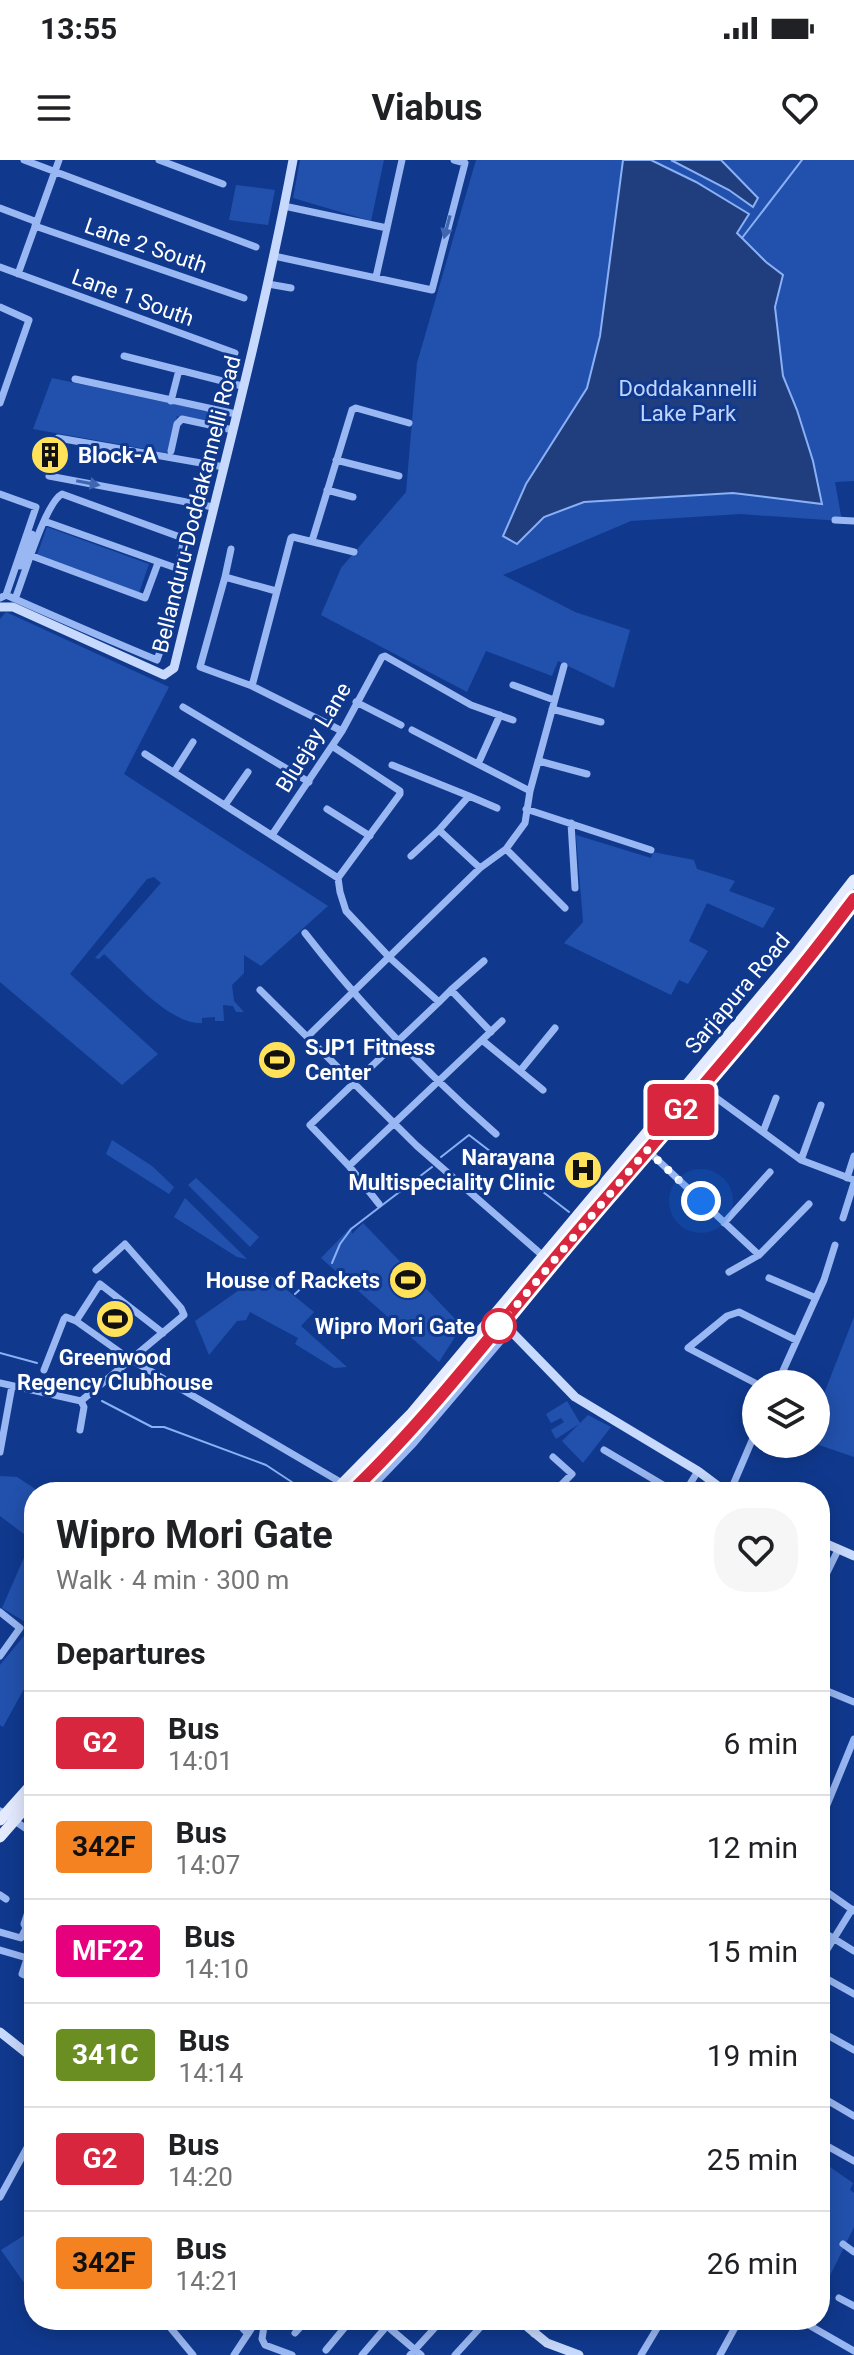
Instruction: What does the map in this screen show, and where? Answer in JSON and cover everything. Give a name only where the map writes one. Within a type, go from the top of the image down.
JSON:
[{"type":"main road","name":"Sarjapura Road","points":[[348,1482],[393,1434],[506,1326],[647,1150],[854,880]]},
{"type":"main road","name":"Sarjapura Road","points":[[356,1482],[384,1468],[438,1391],[542,1255],[697,1083],[854,899]]},
{"type":"main road","points":[[0,1837],[5,1816],[24,1794]]},
{"type":"main road","points":[[5,1816],[24,1804]]},
{"type":"street","points":[[24,160],[256,247]]},
{"type":"street","points":[[18,274],[59,160]]},
{"type":"street","points":[[159,160],[223,184]]},
{"type":"street","name":"Bellanduru-Doddakannelli Road","points":[[0,607],[13,607],[164,675],[174,668],[268,284],[293,160]]},
{"type":"street","points":[[376,277],[402,160]]},
{"type":"street","points":[[274,256],[432,290],[465,163],[454,160]]},
{"type":"street","points":[[284,206],[387,228]]},
{"type":"street","name":"Lane 2 South","points":[[0,208],[36,224],[244,298]]},
{"type":"street","name":"Lane 1 South","points":[[0,267],[235,353]]},
{"type":"street","points":[[268,284],[291,288]]},
{"type":"street","points":[[0,307],[29,320],[0,403]]},
{"type":"street","points":[[124,356],[242,386]]},
{"type":"street","points":[[171,401],[179,370]]},
{"type":"street","points":[[75,379],[236,414]]},
{"type":"street","points":[[312,541],[352,410],[356,408],[409,423]]},
{"type":"street","points":[[171,451],[177,424],[182,419],[233,430]]},
{"type":"street","points":[[58,438],[224,467]]},
{"type":"street","points":[[336,460],[399,476]]},
{"type":"street","points":[[49,476],[213,507]]},
{"type":"street","points":[[327,490],[353,497]]},
{"type":"street","points":[[0,494],[36,507],[3,596],[157,660],[179,598],[176,568],[183,542],[180,537],[63,493],[53,502],[44,521],[15,599]]},
{"type":"street","points":[[835,520],[854,521]]},
{"type":"street","points":[[44,521],[176,568]]},
{"type":"street","points":[[13,569],[18,571],[32,534]]},
{"type":"street","points":[[252,686],[291,538],[354,552]]},
{"type":"street","points":[[231,549],[200,667],[252,686],[342,731]]},
{"type":"street","points":[[32,556],[145,598],[158,563]]},
{"type":"street","points":[[225,577],[276,591]]},
{"type":"street","name":"Bluejay Lane","points":[[272,835],[342,731],[382,657],[471,705],[500,715]]},
{"type":"street","points":[[308,1036],[480,868],[506,849],[525,823],[530,791],[564,666]]},
{"type":"street","points":[[513,685],[554,700]]},
{"type":"street","points":[[356,702],[401,725]]},
{"type":"street","points":[[183,707],[309,782]]},
{"type":"street","points":[[552,709],[601,722]]},
{"type":"street","points":[[478,764],[500,715],[513,720]]},
{"type":"street","points":[[412,730],[530,791]]},
{"type":"street","points":[[174,772],[193,742]]},
{"type":"street","points":[[332,746],[400,791],[400,796],[338,878]]},
{"type":"street","points":[[145,754],[338,878],[346,911],[390,958],[439,1002]]},
{"type":"street","points":[[539,761],[587,774]]},
{"type":"street","points":[[392,765],[497,808]]},
{"type":"street","points":[[225,805],[248,772]]},
{"type":"street","points":[[411,856],[469,796]]},
{"type":"street","points":[[327,809],[370,836]]},
{"type":"street","points":[[526,809],[651,850]]},
{"type":"street","points":[[571,823],[575,888]]},
{"type":"street","points":[[439,830],[480,868]]},
{"type":"street","points":[[506,849],[565,908]]},
{"type":"street","points":[[305,933],[351,993],[438,1083],[496,1134]]},
{"type":"street","points":[[379,1204],[349,1166],[310,1125],[484,961]]},
{"type":"street","points":[[260,990],[417,1146],[542,1255]]},
{"type":"street","points":[[451,990],[491,1032]]},
{"type":"street","points":[[349,1166],[502,1021]]},
{"type":"street","points":[[520,1071],[555,1028]]},
{"type":"street","points":[[482,1040],[543,1090]]},
{"type":"street","points":[[697,1083],[801,1160],[852,1180]]},
{"type":"street","points":[[763,1132],[776,1098]]},
{"type":"street","points":[[801,1160],[821,1105]]},
{"type":"street","points":[[647,1150],[759,1255]]},
{"type":"street","points":[[843,1218],[854,1156]]},
{"type":"street","points":[[724,1223],[770,1172]]},
{"type":"street","points":[[729,1272],[759,1255],[809,1204]]},
{"type":"street","points":[[0,1383],[81,1401],[133,1361],[184,1312],[127,1245],[124,1244],[96,1270]]},
{"type":"street","points":[[783,1370],[816,1298],[835,1245]]},
{"type":"street","points":[[769,1278],[816,1298]]},
{"type":"street","points":[[76,1321],[101,1284],[163,1333]]},
{"type":"street","points":[[742,1376],[688,1348],[727,1316],[739,1312],[796,1340]]},
{"type":"street","points":[[44,1370],[66,1317],[331,1482]]},
{"type":"street","points":[[374,1482],[506,1326],[575,1397],[714,1482]]},
{"type":"street","points":[[0,1452],[12,1386]]},
{"type":"street","points":[[80,1430],[84,1407],[81,1401]]},
{"type":"street","points":[[604,1450],[658,1482]]},
{"type":"street","points":[[553,1457],[572,1474],[564,1482]]},
{"type":"street","points":[[733,1482],[744,1458]]},
{"type":"street","points":[[691,1482],[698,1471]]},
{"type":"street","points":[[830,1546],[854,1556]]},
{"type":"street","points":[[830,1566],[838,1550]]},
{"type":"street","points":[[0,1612],[20,1628],[0,1656]]},
{"type":"street","points":[[830,1692],[854,1702]]},
{"type":"street","points":[[830,1798],[854,1739]]},
{"type":"street","points":[[5,1816],[24,1828]]},
{"type":"street","points":[[830,1894],[853,1910],[830,1946]]},
{"type":"street","points":[[0,1932],[21,1938],[24,1934]]},
{"type":"street","points":[[830,1937],[854,1951]]},
{"type":"street","points":[[0,1950],[24,1958]]},
{"type":"street","points":[[830,1981],[854,1994]]},
{"type":"street","points":[[830,2037],[854,2050]]},
{"type":"street","points":[[2,2038],[24,2052]]},
{"type":"street","points":[[830,2102],[854,2116]]},
{"type":"street","points":[[830,2148],[854,2161]]},
{"type":"street","points":[[0,2197],[24,2153]]},
{"type":"street","points":[[843,2244],[854,2252]]},
{"type":"street","points":[[839,2298],[854,2306]]},
{"type":"street","points":[[172,2330],[193,2355]]},
{"type":"street","points":[[244,2330],[248,2334]]},
{"type":"street","points":[[234,2355],[251,2330]]},
{"type":"street","points":[[264,2330],[265,2345],[292,2355]]},
{"type":"street","points":[[295,2333],[298,2330]]},
{"type":"street","points":[[326,2350],[343,2330]]},
{"type":"street","points":[[362,2355],[383,2330]]},
{"type":"street","points":[[395,2330],[415,2353],[434,2330]]},
{"type":"street","points":[[455,2355],[478,2330]]},
{"type":"street","points":[[530,2330],[559,2349],[579,2355]]},
{"type":"street","points":[[534,2334],[536,2330]]},
{"type":"street","points":[[641,2355],[656,2330]]},
{"type":"street","points":[[720,2355],[734,2330]]},
{"type":"street","points":[[817,2330],[854,2351]]},
{"type":"green space","points":[[300,160],[384,160],[371,221],[293,198]]},
{"type":"green space","points":[[476,160],[854,160],[854,481],[835,482],[842,521],[740,514],[631,521],[503,575],[575,612],[630,630],[614,688],[558,661],[552,676],[486,651],[467,692],[321,615],[341,568],[406,492],[417,363]]},
{"type":"green space","points":[[236,185],[275,190],[268,225],[229,220]]},
{"type":"green space","points":[[52,378],[229,416],[226,426],[177,416],[168,453],[33,429]]},
{"type":"green space","points":[[47,527],[149,564],[139,593],[37,555]]},
{"type":"green space","points":[[6,612],[169,687],[124,774],[328,906],[261,966],[244,955],[244,973],[232,985],[234,1001],[244,1012],[236,1012],[233,1006],[223,1005],[224,1021],[215,1021],[215,1017],[202,1018],[202,1023],[176,1016],[163,1008],[104,954],[99,959],[95,958],[161,883],[154,877],[147,879],[70,974],[158,1054],[122,1085],[0,982],[0,619]]},
{"type":"green space","points":[[576,835],[651,858],[653,852],[694,860],[697,869],[735,881],[729,891],[775,908],[763,928],[707,903],[689,941],[708,951],[688,984],[679,980],[671,995],[564,943],[583,922]]},
{"type":"green space","points":[[112,1140],[152,1166],[174,1187],[169,1194],[106,1154]]},
{"type":"green space","points":[[196,1178],[259,1237],[250,1247],[188,1185]]},
{"type":"green space","points":[[185,1198],[247,1259],[237,1257],[174,1217]]},
{"type":"green space","points":[[363,1223],[462,1326],[439,1362],[321,1258],[351,1227],[352,1234]]},
{"type":"green space","points":[[265,1272],[314,1312],[301,1326],[347,1367],[334,1368],[295,1344],[298,1338],[250,1312],[246,1320],[237,1321],[209,1355],[195,1321]]},
{"type":"green space","points":[[854,1317],[854,1457],[830,1449],[830,1378]]},
{"type":"green space","points":[[567,1401],[580,1423],[588,1415],[611,1427],[583,1463],[562,1441],[579,1424],[556,1439],[551,1430],[564,1422],[561,1418],[551,1423],[546,1414]]},
{"type":"green space","points":[[0,1476],[17,1477],[25,1482],[24,1534],[0,1516]]},
{"type":"green space","points":[[24,1558],[24,1621],[2,1608]]},
{"type":"green space","points":[[24,1636],[24,1689],[3,1727],[0,1725],[0,1665]]},
{"type":"green space","points":[[830,2167],[853,2183],[850,2190],[854,2193],[854,2227],[830,2276]]},
{"type":"green space","points":[[24,2235],[24,2283],[1,2250]]},
{"type":"shaded area","name":"Doddakannelli Lake Park","points":[[623,160],[651,160],[696,182],[749,214],[737,233],[783,275],[775,307],[783,376],[813,461],[822,504],[733,493],[584,502],[544,517],[517,544],[503,536],[526,484],[587,388],[600,336]]},
{"type":"shaded area","points":[[671,160],[721,160],[758,198],[753,207],[729,190]]},
{"type":"waterway","points":[[742,238],[802,160]]},
{"type":"waterway","points":[[441,1157],[469,1135],[569,1212]]},
{"type":"waterway","points":[[332,1263],[351,1229],[432,1167]]},
{"type":"waterway","points":[[295,1294],[308,1282]]},
{"type":"waterway","points":[[0,1353],[37,1363]]},
{"type":"waterway","points":[[102,1401],[152,1427],[164,1427],[266,1465],[292,1482]]},
{"type":"bus line","name":"G2","points":[[362,1482],[439,1399],[854,899]]},
{"type":"place","name":"Block-A","points":[[50,455]]},
{"type":"place","name":"SJP1 Fitness Center","points":[[277,1060]]},
{"type":"place","name":"Narayana Multispeciality Clinic","points":[[583,1170]]},
{"type":"place","name":"House of Rackets","points":[[408,1280]]},
{"type":"place","name":"Greenwood Regency Clubhouse","points":[[115,1319]]},
{"type":"place","name":"Wipro Mori Gate","points":[[499,1326]]},
{"type":"route","points":[[499,1326],[647,1150],[701,1201]]}]
